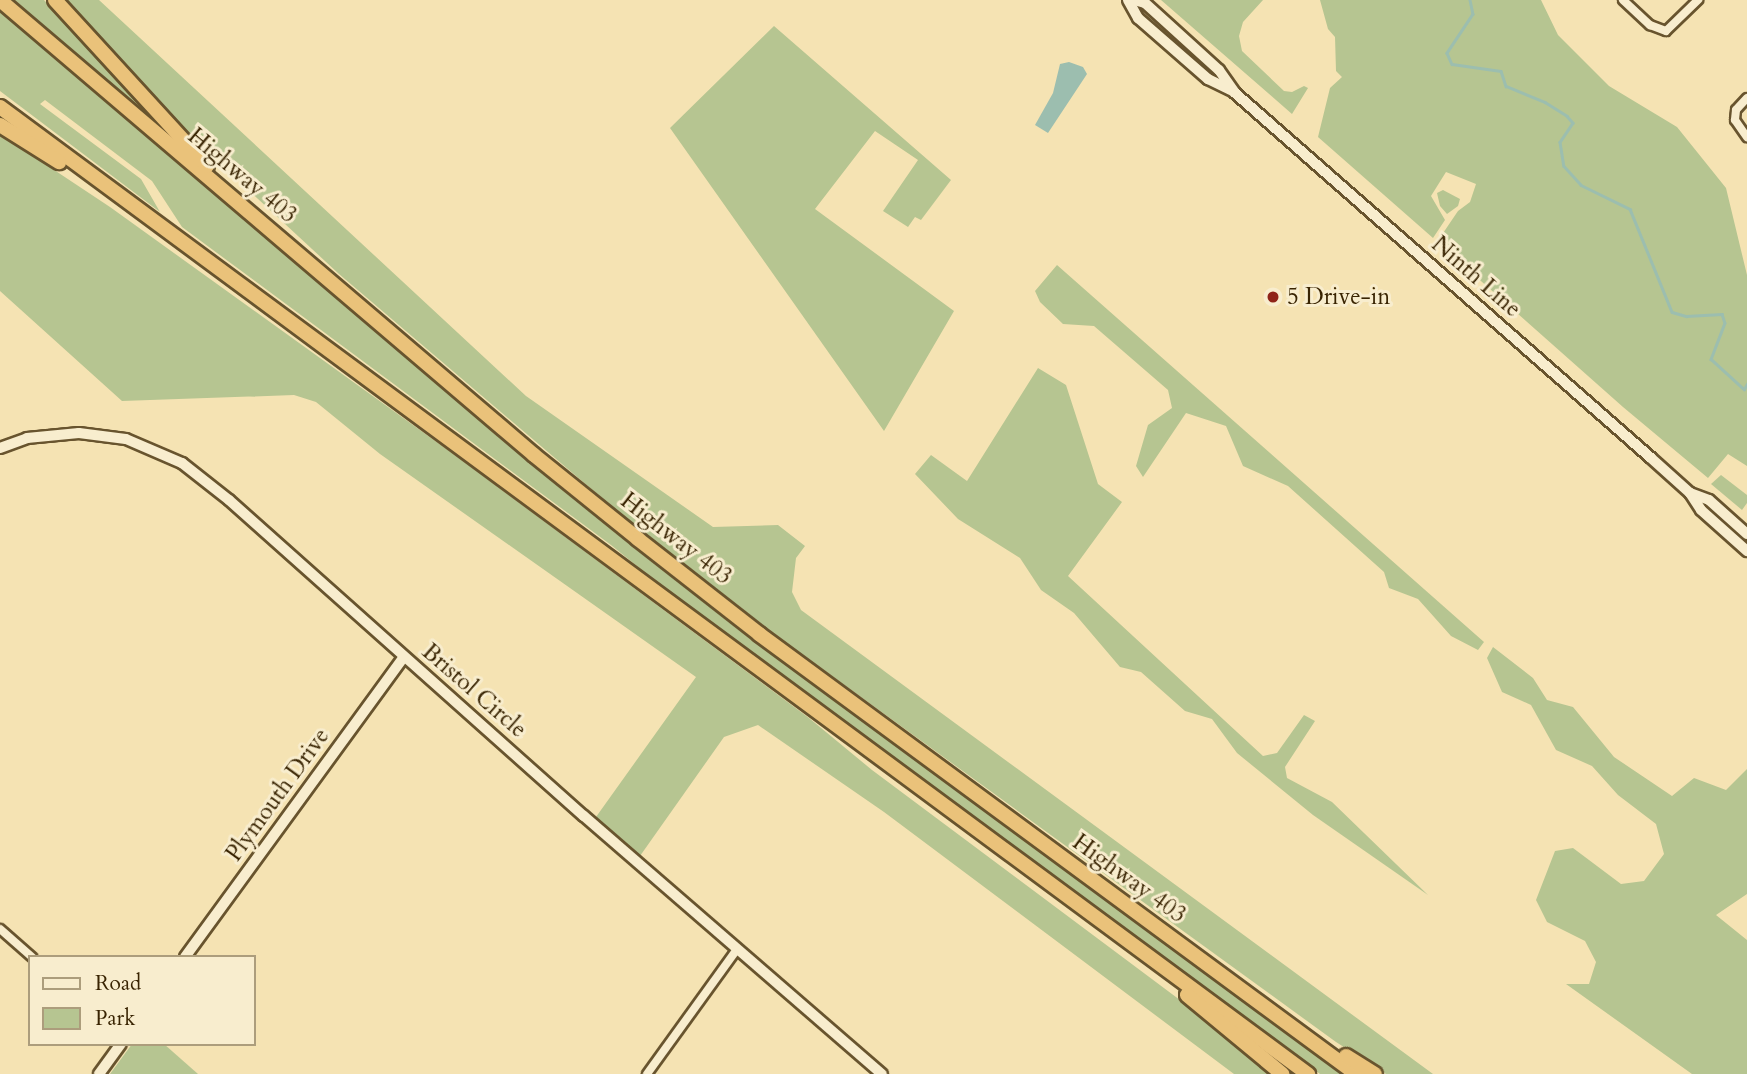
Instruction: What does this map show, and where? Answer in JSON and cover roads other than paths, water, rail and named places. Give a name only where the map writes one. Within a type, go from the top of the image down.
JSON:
[{"type":"highway","name":"Highway 403","points":[[0,0],[534,455],[748,625],[1356,1074]]},
{"type":"highway","points":[[55,0],[238,201]]},
{"type":"highway","points":[[0,107],[1308,1074]]},
{"type":"highway","points":[[0,125],[118,203],[143,213]]},
{"type":"highway","points":[[1163,968],[1183,991],[1282,1074]]},
{"type":"highway","points":[[1294,1027],[1375,1074]]},
{"type":"street","name":"Ninth Line","points":[[1128,0],[1138,18],[1208,79],[1235,93]]},
{"type":"street","name":"Ninth Line","points":[[1134,0],[1145,3],[1219,70],[1235,93],[1690,494],[1700,510],[1747,551]]},
{"type":"street","points":[[1623,0],[1650,25],[1666,31],[1698,0]]},
{"type":"street","points":[[1747,97],[1736,110],[1735,120],[1747,137]]},
{"type":"street","name":"Bristol Circle","points":[[0,448],[27,438],[79,433],[126,439],[182,463],[229,499],[404,657],[882,1074]]},
{"type":"street","name":"Ninth Line","points":[[1690,494],[1709,500],[1747,534]]},
{"type":"street","name":"Plymouth Drive","points":[[186,955],[404,657]]},
{"type":"street","points":[[0,929],[30,955]]},
{"type":"street","points":[[648,1074],[737,948]]},
{"type":"street","points":[[99,1074],[120,1046]]},
{"type":"waterway","points":[[1470,0],[1473,14],[1447,53],[1452,64],[1501,71],[1506,86],[1545,102],[1567,116],[1573,123],[1560,142],[1564,166],[1581,185],[1630,209],[1672,312],[1686,316],[1722,314],[1725,323],[1711,359],[1744,389],[1747,384]]},
{"type":"place","name":"5 Drive-in","points":[[1273,297]]}]
